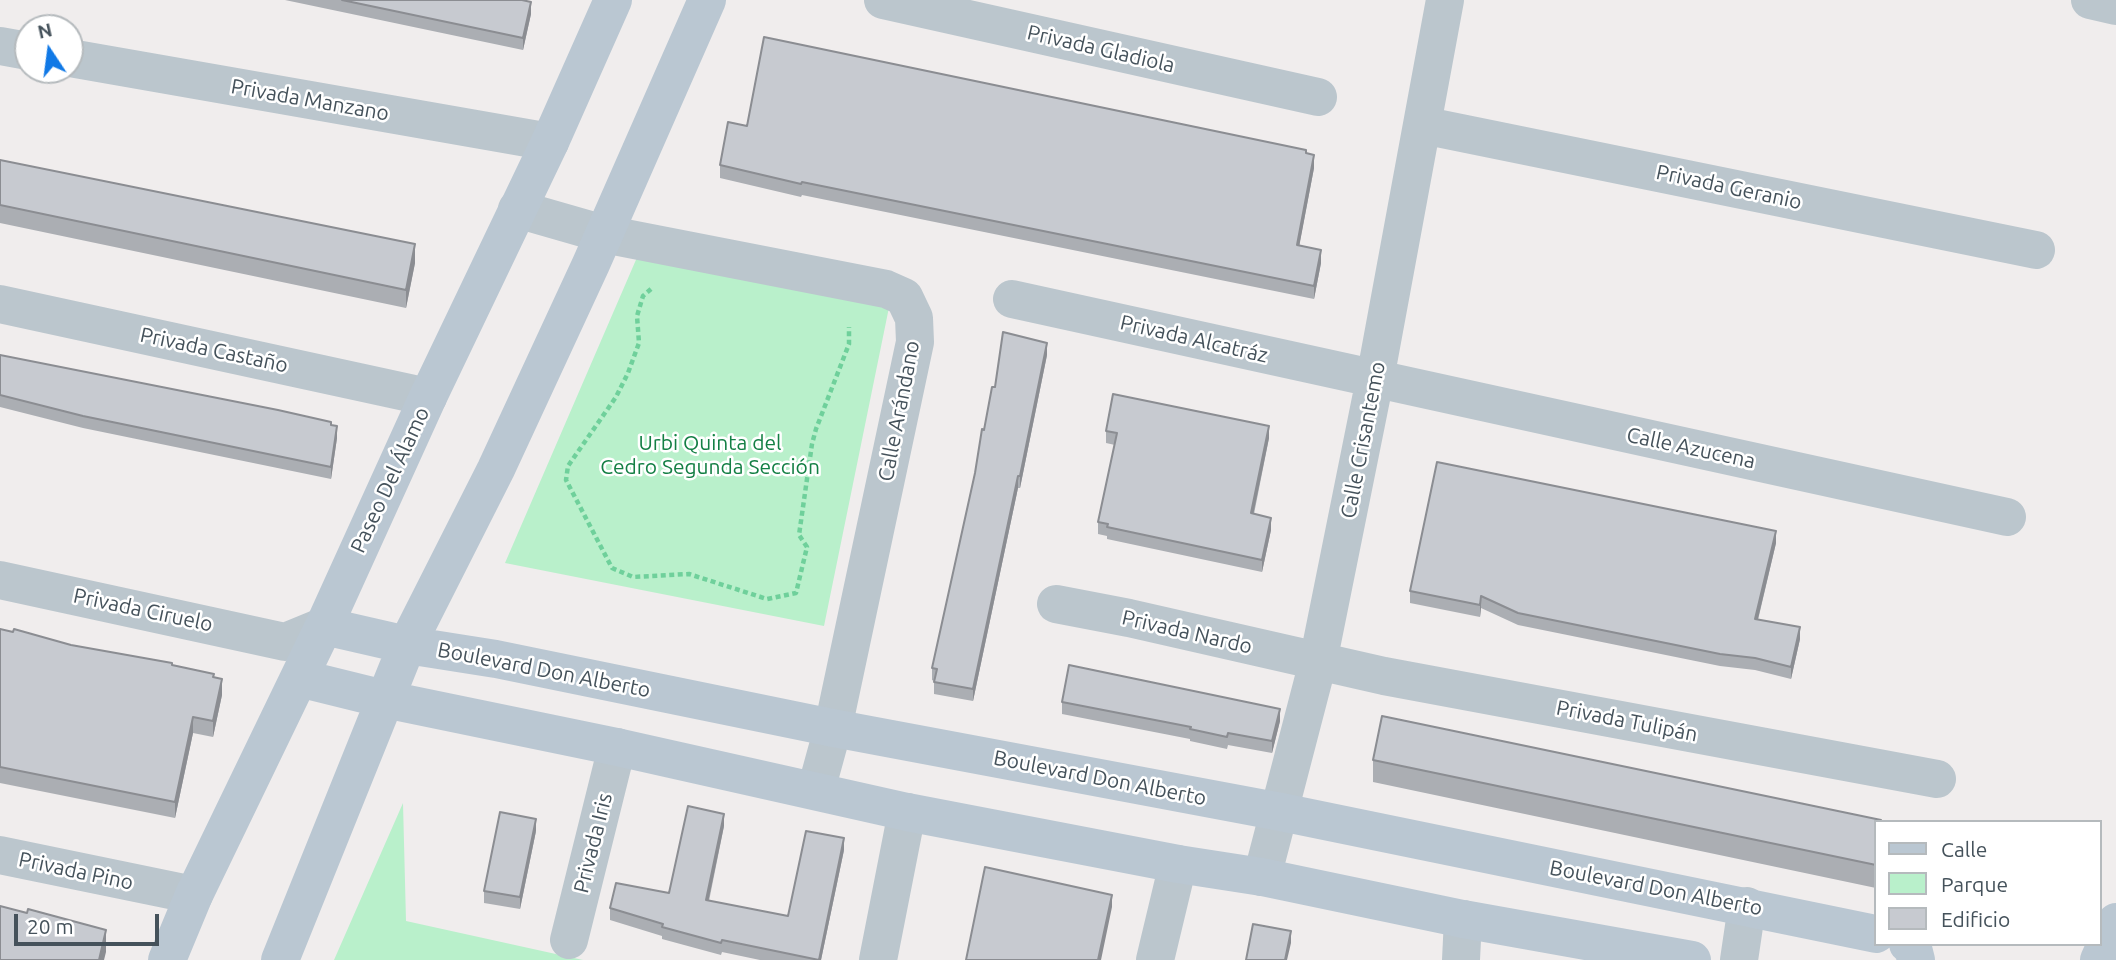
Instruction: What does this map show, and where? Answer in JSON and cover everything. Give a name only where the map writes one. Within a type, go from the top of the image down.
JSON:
[{"type":"street","name":"Paseo Del Álamo","points":[[167,960],[194,895],[324,626],[428,397],[550,142],[613,0]]},
{"type":"street","points":[[280,960],[407,645],[496,469],[707,0]]},
{"type":"street","name":"Privada Gladiola","points":[[883,0],[1318,97]]},
{"type":"street","name":"Calle Crisantemo","points":[[1262,877],[1318,662],[1375,379],[1445,0]]},
{"type":"street","points":[[2090,0],[2116,6]]},
{"type":"street","name":"Privada Manzano","points":[[84,60],[550,142]]},
{"type":"street","name":"Privada Geranio","points":[[1422,125],[2036,250]]},
{"type":"street","name":"Calle Arándano","points":[[517,209],[597,249],[886,289],[904,297],[914,318],[915,342],[833,728],[816,790]]},
{"type":"street","name":"Privada Alcatráz","points":[[1012,299],[1375,379]]},
{"type":"street","name":"Privada Castaño","points":[[0,304],[428,397]]},
{"type":"street","name":"Calle Azucena","points":[[1375,379],[2007,517]]},
{"type":"street","name":"Privada Ciruelo","points":[[0,580],[285,642]]},
{"type":"street","name":"Privada Nardo","points":[[1056,604],[1129,618],[1318,662]]},
{"type":"street","points":[[324,626],[285,642],[299,678],[384,699],[617,747],[907,812],[1178,864],[1262,877],[1463,919],[1692,960]]},
{"type":"street","name":"Boulevard Don Alberto","points":[[324,626],[407,645],[496,659],[833,728],[1280,812],[1874,933]]},
{"type":"street","name":"Privada Tulipán","points":[[1318,662],[1937,779]]},
{"type":"street","name":"Privada Iris","points":[[569,940],[617,747]]},
{"type":"street","points":[[878,960],[907,812]]},
{"type":"street","name":"Privada Pino","points":[[0,855],[194,895]]},
{"type":"street","points":[[1155,960],[1178,864]]},
{"type":"street","points":[[1739,960],[1747,905]]},
{"type":"street","points":[[1461,960],[1463,919]]},
{"type":"street","points":[[2099,960],[2116,922]]},
{"type":"path","points":[[597,249],[654,287],[643,296],[637,316],[639,343],[628,373],[616,397],[568,466],[566,480],[612,568],[633,577],[689,574],[767,599],[796,593],[807,547],[799,535],[813,444],[816,429],[849,344],[849,317]]},
{"type":"green space","name":"Urbi Quinta del Cedro Segunda Sección","points":[[651,225],[895,278],[824,626],[505,563]]},
{"type":"green space","points":[[403,803],[406,921],[583,960],[334,960]]},
{"type":"building","points":[[342,0],[522,0],[531,2],[523,38]]},
{"type":"building","points":[[764,37],[1306,150],[1306,153],[1314,155],[1297,245],[1321,250],[1314,286],[802,182],[801,184],[720,165],[728,122],[747,126]]},
{"type":"building","points":[[0,160],[415,244],[406,290],[0,205]]},
{"type":"building","points":[[1003,332],[1047,343],[973,689],[934,682],[937,669],[932,668],[975,473],[982,429],[984,430],[992,387],[995,387]]},
{"type":"building","points":[[0,355],[331,422],[331,425],[337,426],[331,467],[83,416],[0,395]]},
{"type":"building","points":[[1113,394],[1269,426],[1251,513],[1271,518],[1262,560],[1107,527],[1108,524],[1098,522],[1117,433],[1106,431]]},
{"type":"building","points":[[1437,462],[1776,531],[1755,619],[1800,627],[1791,667],[1518,613],[1481,596],[1480,605],[1410,591]]},
{"type":"building","points":[[0,629],[13,632],[14,629],[71,645],[172,663],[214,674],[213,677],[222,679],[213,721],[193,717],[175,802],[0,767]]},
{"type":"building","points":[[1069,665],[1280,709],[1272,741],[1228,733],[1227,737],[1190,729],[1191,727],[1062,702]]},
{"type":"building","points":[[1382,716],[1881,820],[1874,820],[1874,865],[1373,760]]},
{"type":"building","points":[[688,806],[724,814],[706,900],[788,916],[806,831],[844,838],[819,960],[722,940],[721,943],[662,927],[663,924],[610,908],[616,883],[669,893]]},
{"type":"building","points":[[500,812],[536,819],[520,897],[484,891]]},
{"type":"building","points":[[985,867],[1112,895],[1098,960],[966,960]]},
{"type":"building","points":[[0,906],[27,913],[28,909],[106,930],[99,960],[0,960]]},
{"type":"building","points":[[1253,924],[1291,931],[1285,960],[1246,960]]}]
